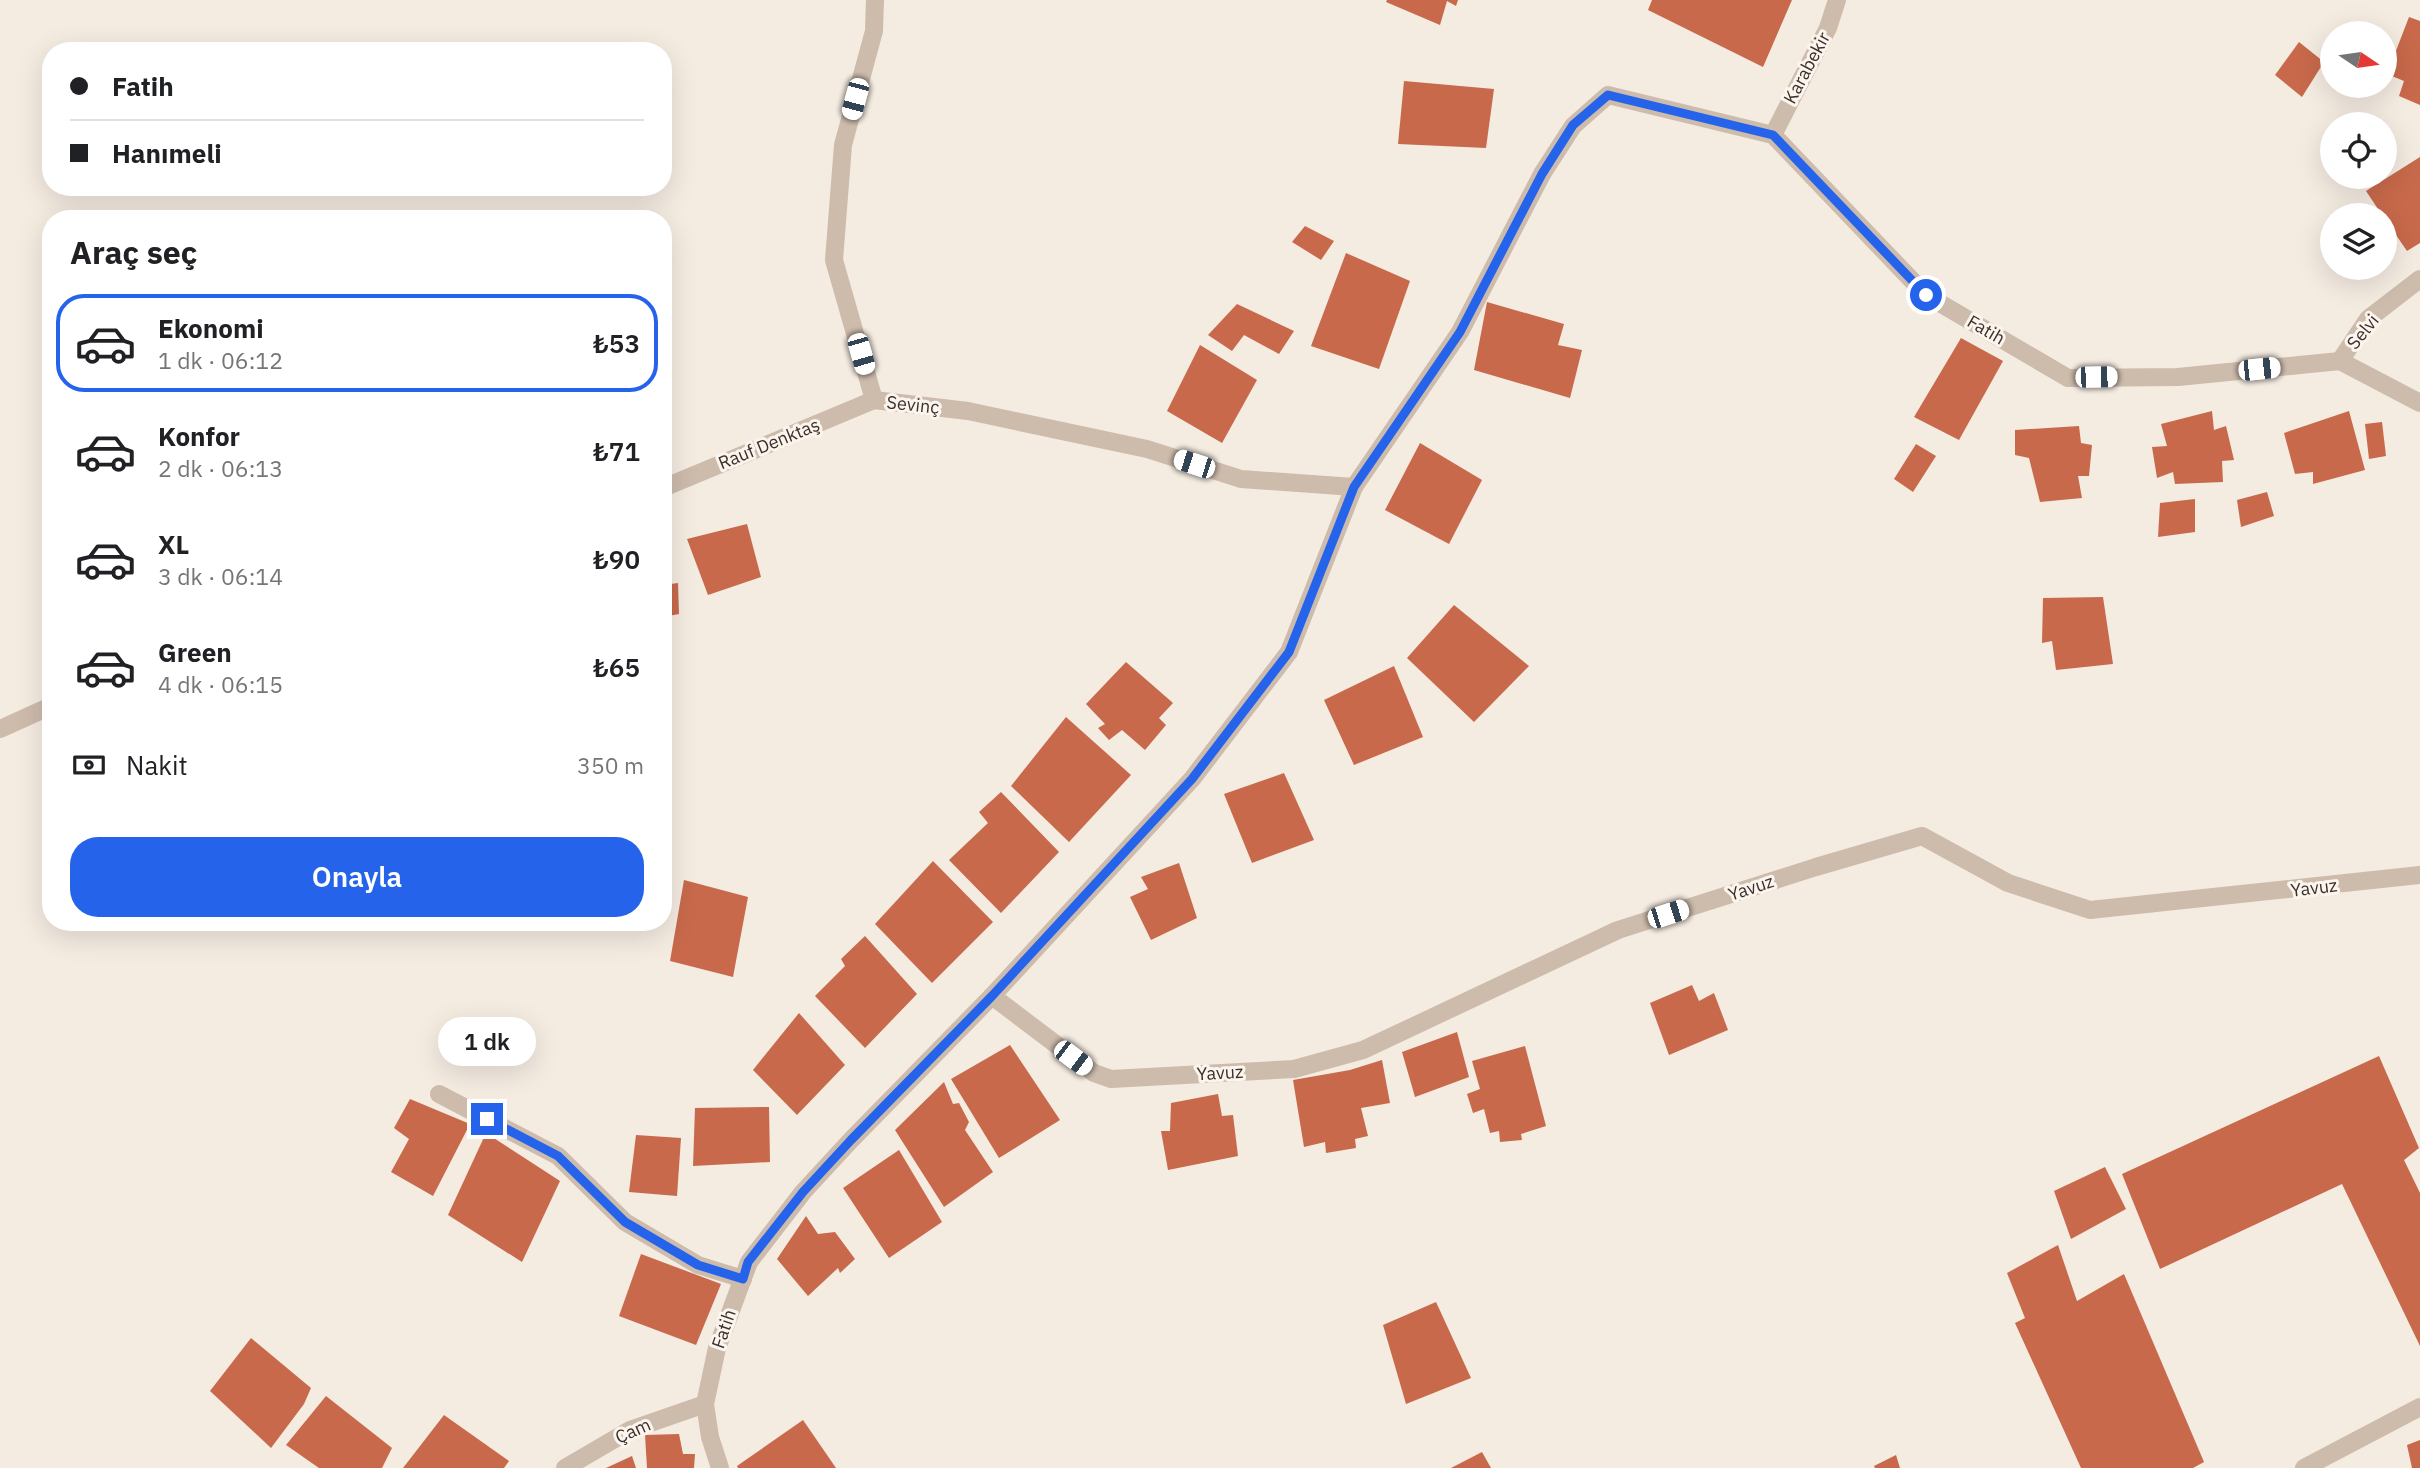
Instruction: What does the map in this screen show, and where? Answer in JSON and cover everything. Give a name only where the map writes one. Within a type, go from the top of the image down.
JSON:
[{"type":"street","name":"Sevinç","points":[[875,0],[874,31],[842,145],[834,260],[874,401],[968,411],[1147,449],[1241,479],[1354,487]]},
{"type":"street","name":"Karabekir","points":[[1773,135],[1828,28],[1837,0]]},
{"type":"street","name":"Fatih","points":[[720,1468],[710,1437],[705,1404],[717,1348],[748,1262],[803,1192],[992,996],[1192,779],[1289,652],[1354,487],[1460,332],[1542,174],[1573,125],[1608,95],[1773,135],[1926,295],[2068,378],[2178,377],[2340,361]]},
{"type":"street","name":"Selvi","points":[[2340,361],[2368,319],[2420,279]]},
{"type":"street","points":[[2340,361],[2420,403]]},
{"type":"street","name":"Rauf Denktaş","points":[[672,484],[874,401]]},
{"type":"street","points":[[0,729],[42,710]]},
{"type":"street","name":"Yavuz","points":[[992,996],[1094,1073],[1111,1079],[1293,1069],[1363,1050],[1618,930],[1922,836],[2008,883],[2090,910],[2420,875]]},
{"type":"street","points":[[439,1094],[558,1156],[625,1222],[698,1265],[743,1279]]},
{"type":"street","name":"Çam","points":[[565,1468],[630,1430],[705,1404]]},
{"type":"street","points":[[2304,1468],[2420,1407]]},
{"type":"building","points":[[1458,0],[1456,6],[1447,1],[1440,25],[1386,2]]},
{"type":"building","points":[[1652,0],[1792,0],[1763,67],[1648,10]]},
{"type":"building","points":[[2409,17],[2420,21],[2420,105],[2399,96],[2404,81],[2398,79],[2398,46]]},
{"type":"building","points":[[2299,42],[2320,59],[2320,68],[2302,97],[2275,75]]},
{"type":"building","points":[[1404,81],[1494,89],[1486,148],[1398,144]]},
{"type":"building","points":[[2420,157],[2420,243],[2407,251],[2397,236],[2397,203],[2374,203],[2366,191],[2397,189],[2397,171]]},
{"type":"building","points":[[1305,226],[1334,241],[1321,260],[1292,242]]},
{"type":"building","points":[[1346,253],[1410,281],[1379,369],[1311,346]]},
{"type":"building","points":[[1487,302],[1564,324],[1558,345],[1582,350],[1570,398],[1474,370]]},
{"type":"building","points":[[1237,304],[1294,331],[1279,354],[1244,335],[1232,351],[1208,335]]},
{"type":"building","points":[[1961,338],[2003,361],[1959,440],[1914,417]]},
{"type":"building","points":[[1200,345],[1257,380],[1222,443],[1167,411]]},
{"type":"building","points":[[2212,411],[2214,430],[2226,426],[2234,460],[2222,461],[2223,482],[2175,484],[2173,472],[2157,478],[2152,447],[2167,446],[2161,424]]},
{"type":"building","points":[[2349,411],[2365,470],[2313,484],[2313,472],[2295,474],[2284,433]]},
{"type":"building","points":[[2382,422],[2386,456],[2369,459],[2365,424]]},
{"type":"building","points":[[2079,426],[2081,443],[2092,445],[2089,476],[2078,476],[2082,498],[2040,502],[2029,458],[2015,455],[2015,430]]},
{"type":"building","points":[[1420,443],[1482,480],[1449,544],[1385,510]]},
{"type":"building","points":[[1916,444],[1936,456],[1913,492],[1894,479]]},
{"type":"building","points":[[2267,492],[2274,516],[2241,527],[2237,500]]},
{"type":"building","points":[[2195,499],[2195,532],[2158,537],[2160,503]]},
{"type":"building","points":[[747,524],[761,577],[708,595],[687,539]]},
{"type":"building","points":[[678,583],[679,614],[672,615],[672,584]]},
{"type":"building","points":[[2103,597],[2113,664],[2056,670],[2052,641],[2042,643],[2043,598]]},
{"type":"building","points":[[1454,605],[1529,666],[1474,722],[1407,658]]},
{"type":"building","points":[[1126,662],[1173,703],[1159,718],[1166,725],[1145,750],[1122,730],[1109,740],[1098,728],[1105,724],[1086,704]]},
{"type":"building","points":[[1394,666],[1423,737],[1354,765],[1324,700]]},
{"type":"building","points":[[1066,717],[1131,775],[1069,842],[1011,786]]},
{"type":"building","points":[[1284,773],[1314,840],[1252,863],[1224,794]]},
{"type":"building","points":[[1001,792],[1059,852],[1001,913],[949,860],[988,823],[979,812]]},
{"type":"building","points":[[933,861],[993,922],[932,983],[875,924]]},
{"type":"building","points":[[1179,863],[1197,918],[1151,940],[1130,897],[1148,889],[1141,877]]},
{"type":"building","points":[[684,880],[748,897],[733,977],[670,961]]},
{"type":"building","points":[[865,936],[917,994],[865,1048],[815,996],[845,966],[841,959]]},
{"type":"building","points":[[1692,985],[1699,1001],[1714,993],[1728,1030],[1669,1055],[1650,1003]]},
{"type":"building","points":[[799,1013],[845,1065],[797,1115],[753,1070]]},
{"type":"building","points":[[1457,1032],[1469,1077],[1415,1097],[1402,1052]]},
{"type":"building","points":[[1010,1045],[1060,1120],[999,1158],[951,1079]]},
{"type":"building","points":[[1525,1046],[1546,1126],[1521,1134],[1522,1140],[1500,1142],[1499,1131],[1490,1133],[1484,1109],[1473,1113],[1467,1094],[1480,1089],[1472,1061]]},
{"type":"building","points":[[2379,1056],[2419,1148],[2404,1160],[2420,1193],[2420,1346],[2342,1184],[2160,1269],[2122,1174]]},
{"type":"building","points":[[1382,1060],[1390,1103],[1361,1108],[1368,1136],[1355,1139],[1356,1148],[1326,1153],[1325,1142],[1304,1147],[1293,1080],[1350,1070]]},
{"type":"building","points":[[944,1082],[953,1104],[959,1103],[969,1122],[965,1130],[993,1172],[944,1207],[895,1130]]},
{"type":"building","points":[[1218,1094],[1222,1116],[1233,1115],[1238,1156],[1168,1170],[1161,1131],[1170,1131],[1171,1103]]},
{"type":"building","points":[[410,1099],[470,1124],[433,1196],[391,1172],[409,1139],[394,1128]]},
{"type":"building","points":[[769,1107],[770,1162],[693,1166],[695,1108]]},
{"type":"building","points":[[486,1133],[560,1181],[522,1262],[448,1215]]},
{"type":"building","points":[[636,1135],[681,1138],[677,1196],[629,1192]]},
{"type":"building","points":[[899,1150],[942,1222],[889,1258],[843,1188]]},
{"type":"building","points":[[2105,1167],[2126,1209],[2071,1239],[2054,1191]]},
{"type":"building","points":[[806,1216],[818,1234],[835,1232],[855,1259],[840,1273],[838,1268],[808,1296],[777,1259]]},
{"type":"building","points":[[2058,1245],[2077,1301],[2124,1274],[2204,1462],[2193,1468],[2081,1468],[2015,1323],[2025,1318],[2007,1273]]},
{"type":"building","points":[[641,1254],[721,1284],[696,1345],[619,1316]]},
{"type":"building","points":[[1436,1302],[1471,1378],[1406,1404],[1383,1325]]},
{"type":"building","points":[[251,1338],[311,1388],[304,1404],[271,1448],[210,1391]]},
{"type":"building","points":[[326,1396],[392,1448],[382,1468],[319,1468],[286,1445]]},
{"type":"building","points":[[444,1415],[509,1461],[504,1468],[403,1468]]},
{"type":"building","points":[[803,1420],[836,1468],[738,1468],[737,1466]]},
{"type":"building","points":[[679,1434],[683,1454],[695,1454],[694,1468],[647,1468],[645,1435]]},
{"type":"building","points":[[2420,1440],[2420,1468],[2412,1468],[2407,1445]]},
{"type":"building","points":[[1482,1452],[1491,1468],[1451,1468]]},
{"type":"building","points":[[1896,1455],[1900,1468],[1875,1468],[1874,1466]]},
{"type":"building","points":[[632,1456],[636,1468],[606,1468]]},
{"type":"route","points":[[487,1119],[558,1156],[625,1222],[698,1265],[743,1279],[748,1262],[803,1192],[992,996],[1192,779],[1289,652],[1354,487],[1460,332],[1542,174],[1573,125],[1608,95],[1773,135],[1926,295]]}]
